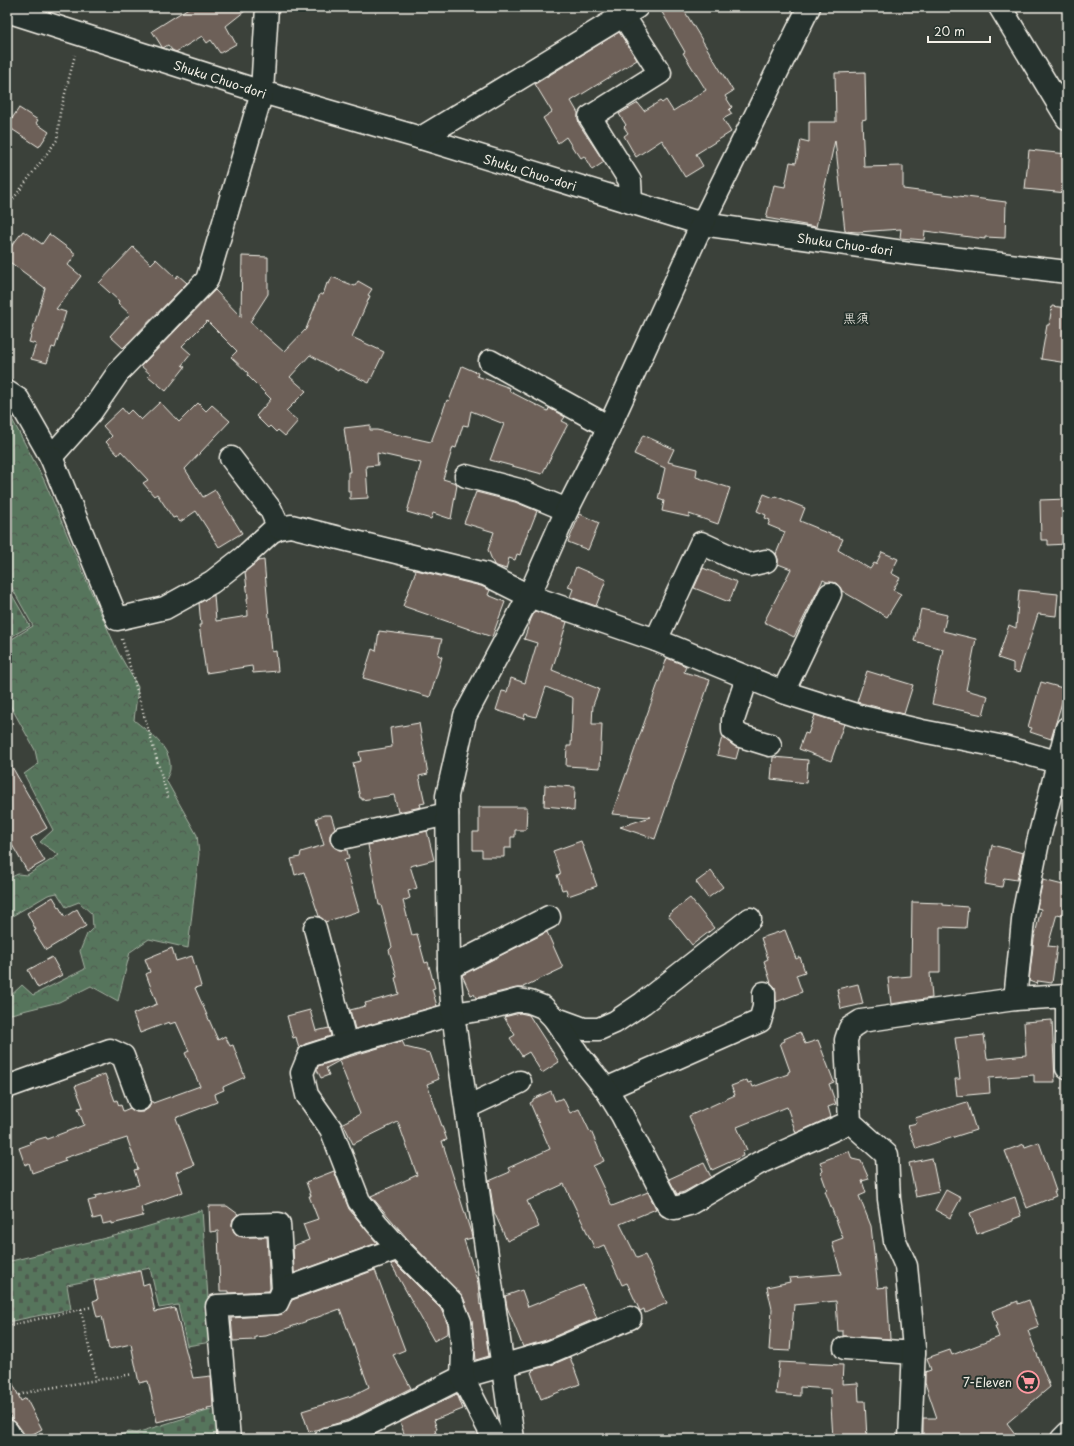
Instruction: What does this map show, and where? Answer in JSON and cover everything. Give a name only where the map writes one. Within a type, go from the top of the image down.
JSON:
[{"type":"street","points":[[51,457],[91,412],[120,370],[207,280],[262,92],[267,7]]},
{"type":"street","points":[[513,1439],[453,1014],[449,968],[447,796],[465,716],[529,596],[567,510],[609,427],[702,224],[809,7]]},
{"type":"street","points":[[1000,7],[1067,118]]},
{"type":"street","name":"Shuku Chuo-dori","points":[[7,11],[262,92],[421,138],[702,224],[910,253],[1067,272]]},
{"type":"street","points":[[421,138],[630,11],[660,73],[590,117],[630,181],[631,202]]},
{"type":"street","points":[[490,361],[609,427]]},
{"type":"street","points":[[7,392],[18,399],[51,457],[116,619],[165,608],[206,585],[244,557],[270,532],[279,528],[291,526],[485,574],[529,596],[656,640],[783,692],[862,717],[922,731],[1004,747],[1062,764]]},
{"type":"street","points":[[231,458],[271,510],[279,528]]},
{"type":"street","points":[[466,476],[519,490],[567,510]]},
{"type":"street","points":[[656,640],[702,543],[748,565],[766,560]]},
{"type":"street","points":[[783,692],[830,594]]},
{"type":"street","points":[[747,678],[733,720],[733,730],[742,736],[770,745]]},
{"type":"street","points":[[1015,999],[1024,911],[1038,842],[1062,764],[1067,728]]},
{"type":"street","points":[[342,838],[447,814]]},
{"type":"street","points":[[449,968],[549,917]]},
{"type":"street","points":[[554,1018],[584,1029],[598,1029],[615,1022],[643,1003],[750,919]]},
{"type":"street","points":[[315,928],[346,1044]]},
{"type":"street","points":[[606,1089],[760,1021],[764,1007],[764,993]]},
{"type":"street","points":[[910,1439],[914,1353],[906,1266],[895,1241],[889,1199],[887,1155],[850,1122],[846,1040],[850,1028],[860,1021],[1015,999],[1067,996]]},
{"type":"street","points":[[496,1439],[489,1431],[462,1377],[463,1353],[460,1322],[452,1302],[399,1248],[359,1201],[331,1129],[308,1095],[302,1072],[309,1056],[453,1014],[485,1009],[519,1000],[543,1007],[554,1018],[580,1057],[606,1089],[626,1122],[669,1206],[675,1208],[689,1204],[759,1163],[850,1122]]},
{"type":"street","points":[[1067,1007],[1067,1068]]},
{"type":"street","points":[[7,1087],[110,1050],[123,1056],[139,1100]]},
{"type":"street","points":[[467,1106],[520,1082]]},
{"type":"street","points":[[228,1439],[217,1306],[277,1303],[283,1290],[279,1224],[244,1225]]},
{"type":"street","points":[[283,1290],[399,1248]]},
{"type":"street","points":[[326,1439],[351,1432],[462,1377],[550,1352],[630,1318]]},
{"type":"street","points":[[846,1348],[914,1353]]},
{"type":"street","points":[[7,1432],[12,1439]]},
{"type":"street","points":[[1062,1439],[1067,1434]]},
{"type":"path","points":[[11,202],[57,140],[60,113],[81,34]]},
{"type":"path","points":[[116,619],[168,798]]},
{"type":"path","points":[[7,1326],[91,1307]]},
{"type":"path","points":[[81,1309],[96,1380]]},
{"type":"path","points":[[19,1395],[37,1390],[133,1374]]},
{"type":"green space","points":[[7,417],[13,421],[44,480],[118,652],[138,687],[134,720],[158,741],[167,754],[170,761],[170,769],[166,780],[197,835],[199,854],[188,948],[149,939],[130,952],[118,1001],[91,986],[59,1002],[7,1015],[7,999],[22,985],[33,995],[85,969],[80,951],[87,934],[93,928],[92,914],[79,902],[66,907],[57,893],[48,895],[7,919],[7,879],[18,874],[27,875],[59,855],[40,842],[53,830],[24,774],[38,764],[35,750],[10,705],[7,705],[7,642],[33,626],[7,579]]},
{"type":"green space","points":[[7,586],[30,626],[7,639]]},
{"type":"green space","points":[[202,1210],[211,1342],[187,1346],[178,1305],[159,1308],[150,1268],[67,1285],[71,1309],[7,1322],[7,1262],[126,1233]]},
{"type":"green space","points":[[217,1408],[220,1439],[108,1439],[129,1432],[136,1433]]},
{"type":"building","points":[[190,7],[250,7],[226,26],[236,44],[220,53],[211,40],[207,43],[202,36],[176,52],[168,45],[163,48],[152,31]]},
{"type":"building","points":[[659,7],[682,7],[733,91],[725,96],[732,107],[729,110],[732,114],[723,119],[731,132],[696,154],[703,166],[685,177],[662,140],[636,157],[624,136],[628,133],[624,127],[626,125],[619,114],[638,103],[644,111],[660,101],[662,103],[666,100],[673,111],[706,90],[683,53],[685,52]]},
{"type":"building","points":[[619,32],[637,60],[571,101],[578,113],[579,124],[604,162],[592,170],[584,156],[581,158],[577,152],[576,153],[566,137],[558,143],[543,118],[552,112],[535,84]]},
{"type":"building","points":[[865,72],[866,119],[862,120],[864,167],[903,166],[903,189],[1006,202],[1005,238],[985,237],[985,239],[925,231],[924,240],[900,238],[901,229],[858,232],[845,231],[835,140],[816,227],[766,218],[774,185],[785,187],[790,162],[796,163],[801,140],[809,142],[809,122],[836,122],[835,73]]},
{"type":"building","points":[[19,108],[38,120],[36,123],[49,132],[39,147],[7,126]]},
{"type":"building","points":[[1029,150],[1067,154],[1067,193],[1025,189]]},
{"type":"building","points":[[23,231],[42,244],[49,234],[76,254],[68,265],[81,276],[56,309],[66,312],[55,348],[52,347],[47,363],[31,359],[36,344],[29,342],[45,288],[7,260],[7,252]]},
{"type":"building","points":[[133,247],[151,264],[156,259],[176,278],[178,275],[187,283],[123,348],[110,336],[130,314],[118,303],[119,301],[99,283]]},
{"type":"building","points":[[242,256],[268,257],[268,294],[250,322],[284,352],[306,329],[320,294],[323,295],[327,283],[329,284],[332,277],[355,286],[358,281],[372,289],[368,295],[370,296],[352,337],[384,352],[369,383],[339,369],[338,371],[310,355],[290,377],[306,391],[286,411],[298,421],[285,436],[278,430],[276,432],[270,426],[268,428],[256,416],[271,399],[247,375],[248,373],[231,357],[237,351],[207,321],[182,346],[191,354],[182,365],[185,367],[166,391],[148,376],[150,374],[141,366],[215,290],[241,317]]},
{"type":"building","points":[[1052,306],[1067,308],[1067,363],[1041,359]]},
{"type":"building","points":[[462,366],[478,373],[477,376],[510,388],[509,391],[548,411],[549,408],[565,417],[562,421],[568,424],[542,474],[490,460],[504,424],[471,411],[468,426],[463,425],[456,448],[453,447],[443,479],[456,483],[457,485],[451,519],[433,513],[431,519],[407,512],[421,463],[377,453],[378,465],[366,466],[368,498],[350,499],[350,491],[348,491],[348,472],[350,472],[344,428],[370,425],[370,430],[377,430],[431,442]]},
{"type":"building","points":[[160,402],[179,422],[198,403],[206,411],[212,405],[230,421],[185,469],[203,497],[215,490],[242,533],[219,547],[196,511],[180,522],[176,517],[173,518],[157,494],[154,496],[143,483],[148,480],[121,451],[118,455],[106,442],[112,436],[103,426],[122,408],[127,414],[131,410],[141,420]]},
{"type":"building","points":[[643,435],[674,449],[668,462],[697,469],[696,477],[730,488],[718,524],[689,514],[689,517],[662,511],[664,501],[658,499],[665,468],[634,454]]},
{"type":"building","points":[[476,492],[515,502],[537,511],[520,555],[517,554],[515,560],[509,558],[506,569],[494,565],[488,550],[494,532],[464,523]]},
{"type":"building","points":[[764,494],[774,498],[775,496],[805,508],[800,521],[843,539],[838,550],[870,569],[874,563],[876,564],[882,552],[898,559],[891,573],[900,578],[893,590],[901,594],[887,617],[842,591],[836,583],[823,580],[794,637],[764,622],[791,569],[778,564],[776,554],[785,532],[768,525],[770,520],[765,518],[766,515],[757,511]]},
{"type":"building","points":[[1067,499],[1067,544],[1048,545],[1048,540],[1041,540],[1040,500]]},
{"type":"building","points":[[580,514],[599,523],[588,550],[568,542]]},
{"type":"building","points":[[264,560],[272,652],[276,651],[278,671],[253,673],[252,666],[206,673],[199,625],[201,625],[199,603],[214,595],[216,621],[248,616],[248,598],[245,572],[258,561]]},
{"type":"building","points":[[576,567],[606,580],[596,606],[570,597],[573,589],[568,587]]},
{"type":"building","points":[[703,568],[737,582],[729,602],[694,588]]},
{"type":"building","points":[[416,570],[481,586],[490,590],[488,595],[505,602],[492,637],[403,606]]},
{"type":"building","points":[[1019,590],[1058,594],[1056,616],[1038,614],[1019,673],[1013,671],[1013,663],[998,658],[1009,625],[1016,628]]},
{"type":"building","points":[[921,609],[947,615],[943,631],[976,639],[966,690],[988,696],[983,715],[932,704],[943,649],[914,641]]},
{"type":"building","points":[[535,611],[567,622],[552,670],[599,689],[593,705],[592,724],[602,724],[600,768],[566,766],[567,746],[571,746],[573,698],[546,687],[536,717],[525,714],[524,719],[496,710],[502,691],[507,692],[511,678],[525,683],[537,643],[524,639]]},
{"type":"building","points":[[379,631],[442,639],[438,655],[442,657],[430,697],[363,678],[372,649],[376,651]]},
{"type":"building","points":[[667,658],[686,666],[684,672],[710,680],[655,839],[620,827],[650,817],[612,814]]},
{"type":"building","points":[[867,671],[913,685],[904,714],[857,702]]},
{"type":"building","points":[[1041,682],[1066,689],[1051,739],[1030,732],[1032,728],[1028,727]]},
{"type":"building","points":[[815,715],[844,724],[831,761],[799,749],[805,733],[808,734]]},
{"type":"building","points":[[419,723],[428,774],[419,776],[425,803],[420,804],[421,807],[398,812],[394,795],[362,800],[362,798],[360,798],[353,763],[361,761],[359,752],[392,747],[390,728]]},
{"type":"building","points":[[722,737],[739,748],[736,759],[717,755]]},
{"type":"building","points":[[773,757],[808,760],[806,783],[771,779]]},
{"type":"building","points":[[7,758],[47,828],[31,838],[45,861],[27,871],[7,836]]},
{"type":"building","points":[[545,785],[575,787],[574,811],[566,808],[544,806]]},
{"type":"building","points":[[479,807],[527,807],[526,830],[515,830],[515,837],[511,837],[511,848],[504,848],[504,857],[482,857],[482,850],[473,850],[473,832],[479,832]]},
{"type":"building","points":[[324,815],[331,815],[335,828],[330,835],[330,841],[333,846],[339,850],[347,850],[349,859],[344,860],[359,911],[325,922],[319,916],[304,872],[295,875],[291,859],[300,857],[301,852],[324,845],[316,818]]},
{"type":"building","points":[[427,831],[434,860],[410,866],[417,888],[408,891],[410,898],[403,901],[412,935],[417,934],[425,963],[428,962],[435,988],[432,989],[437,1006],[355,1029],[350,1010],[366,1006],[365,1003],[399,994],[395,978],[397,977],[389,950],[392,947],[381,905],[379,905],[368,845]]},
{"type":"building","points":[[581,841],[597,886],[568,896],[566,889],[562,890],[557,875],[561,874],[553,851]]},
{"type":"building","points":[[992,845],[1023,853],[1017,880],[1004,878],[1002,887],[985,884]]},
{"type":"building","points":[[711,871],[723,887],[708,898],[696,882]]},
{"type":"building","points":[[1043,880],[1067,886],[1067,892],[1062,915],[1057,914],[1048,946],[1057,947],[1052,983],[1038,981],[1037,984],[1029,981],[1034,939],[1041,909],[1037,908]]},
{"type":"building","points":[[53,897],[65,917],[77,909],[86,926],[46,950],[34,931],[36,930],[27,913]]},
{"type":"building","points":[[690,898],[714,928],[692,945],[668,915]]},
{"type":"building","points":[[912,902],[943,903],[943,905],[968,907],[966,928],[940,927],[940,973],[930,973],[932,998],[891,1004],[888,978],[911,976]]},
{"type":"building","points":[[785,930],[796,959],[800,957],[805,972],[796,975],[802,992],[776,1002],[775,987],[771,983],[764,961],[768,959],[761,938]]},
{"type":"building","points":[[547,932],[563,968],[523,988],[516,988],[476,998],[474,994],[471,995],[462,975]]},
{"type":"building","points":[[172,948],[176,961],[192,956],[201,986],[195,988],[218,1040],[225,1036],[230,1046],[233,1045],[245,1077],[223,1087],[224,1090],[215,1094],[217,1102],[176,1118],[194,1165],[176,1172],[183,1192],[141,1207],[143,1216],[112,1224],[112,1222],[103,1224],[101,1217],[93,1219],[88,1201],[96,1199],[95,1196],[139,1185],[134,1170],[138,1169],[127,1138],[64,1158],[66,1161],[32,1173],[29,1163],[25,1165],[19,1148],[30,1144],[29,1142],[46,1137],[47,1139],[84,1125],[78,1108],[83,1107],[75,1086],[105,1074],[115,1101],[117,1100],[119,1106],[121,1105],[123,1111],[130,1108],[136,1112],[143,1112],[149,1108],[151,1100],[153,1103],[200,1086],[185,1053],[189,1051],[176,1022],[170,1024],[169,1022],[140,1033],[133,1014],[157,1004],[146,974],[150,972],[145,959]]},
{"type":"building","points":[[52,957],[62,975],[38,988],[28,970]]},
{"type":"building","points":[[858,984],[863,1004],[841,1009],[837,989]]},
{"type":"building","points":[[310,1010],[316,1031],[329,1028],[331,1036],[305,1044],[299,1049],[296,1037],[293,1038],[287,1016]]},
{"type":"building","points":[[520,1013],[529,1015],[559,1062],[542,1073],[529,1052],[522,1056],[510,1038],[515,1035],[504,1017]]},
{"type":"building","points":[[1052,1020],[1055,1082],[1034,1082],[1034,1075],[989,1078],[990,1093],[957,1096],[955,1079],[960,1079],[955,1038],[984,1035],[987,1059],[1026,1055],[1024,1022]]},
{"type":"building","points":[[800,1032],[805,1044],[818,1040],[834,1082],[829,1084],[836,1104],[828,1107],[831,1117],[796,1133],[787,1107],[737,1127],[747,1150],[742,1152],[743,1156],[712,1170],[689,1116],[735,1095],[731,1086],[747,1080],[748,1083],[751,1082],[753,1087],[788,1074],[790,1071],[780,1043],[785,1041],[784,1039]]},
{"type":"building","points":[[402,1041],[405,1047],[430,1053],[439,1079],[427,1084],[447,1140],[442,1141],[472,1236],[472,1238],[464,1240],[478,1283],[480,1305],[481,1304],[489,1356],[476,1360],[472,1321],[463,1297],[411,1243],[371,1196],[417,1175],[398,1122],[353,1144],[343,1123],[360,1114],[339,1061],[326,1068],[329,1075],[321,1078],[317,1070],[318,1066]]},
{"type":"building","points":[[551,1091],[555,1101],[563,1098],[570,1113],[579,1109],[590,1132],[591,1131],[604,1161],[593,1166],[612,1206],[648,1192],[656,1209],[620,1224],[637,1258],[645,1255],[667,1303],[645,1313],[644,1309],[640,1311],[627,1283],[622,1285],[604,1245],[595,1249],[564,1184],[527,1201],[539,1227],[507,1241],[494,1212],[489,1181],[510,1172],[508,1168],[550,1149],[530,1103],[533,1099]]},
{"type":"building","points":[[967,1102],[976,1130],[916,1149],[908,1125],[917,1123],[915,1118]]},
{"type":"building","points":[[1039,1142],[1056,1191],[1054,1191],[1056,1196],[1027,1208],[1005,1151],[1024,1144],[1025,1147]]},
{"type":"building","points":[[849,1151],[852,1159],[861,1161],[869,1179],[862,1181],[866,1193],[859,1196],[871,1226],[878,1288],[887,1287],[890,1339],[843,1336],[843,1331],[838,1331],[836,1301],[794,1305],[790,1351],[769,1350],[772,1309],[767,1287],[790,1282],[789,1278],[841,1274],[832,1242],[843,1238],[825,1191],[827,1190],[821,1173],[823,1171],[820,1162]]},
{"type":"building","points":[[932,1158],[939,1192],[916,1197],[909,1163]]},
{"type":"building","points":[[704,1163],[711,1177],[684,1192],[677,1194],[669,1179]]},
{"type":"building","points":[[334,1171],[349,1209],[377,1243],[294,1273],[293,1246],[309,1240],[303,1224],[318,1219],[309,1196],[311,1196],[306,1182]]},
{"type":"building","points":[[946,1190],[961,1198],[950,1218],[935,1210]]},
{"type":"building","points":[[1015,1197],[1021,1216],[1013,1219],[1013,1221],[977,1234],[970,1213]]},
{"type":"building","points":[[209,1206],[227,1206],[238,1214],[233,1219],[232,1225],[234,1232],[238,1236],[267,1237],[269,1291],[229,1293],[229,1291],[220,1291],[218,1231],[210,1232]]},
{"type":"building","points":[[395,1263],[441,1309],[448,1325],[448,1333],[434,1341],[391,1264]]},
{"type":"building","points":[[375,1270],[405,1350],[393,1355],[411,1388],[348,1420],[309,1432],[302,1411],[351,1396],[369,1387],[340,1309],[266,1336],[255,1337],[255,1340],[233,1341],[231,1318],[278,1315],[284,1313],[292,1300]]},
{"type":"building","points":[[140,1271],[143,1285],[149,1283],[155,1312],[175,1308],[193,1378],[211,1376],[213,1407],[207,1408],[208,1410],[157,1422],[148,1381],[139,1383],[131,1344],[109,1349],[102,1316],[97,1317],[93,1301],[98,1299],[94,1281]]},
{"type":"building","points":[[583,1285],[597,1318],[546,1340],[523,1347],[507,1307],[505,1296],[522,1290],[528,1307]]},
{"type":"building","points":[[1029,1300],[1039,1327],[1028,1331],[1050,1387],[1007,1423],[1019,1439],[923,1439],[923,1418],[937,1418],[925,1383],[925,1372],[931,1370],[927,1358],[950,1350],[952,1355],[999,1337],[992,1311],[1018,1301],[1018,1304]]},
{"type":"building","points":[[570,1357],[580,1384],[541,1399],[531,1372],[533,1371],[532,1370],[554,1364]]},
{"type":"building","points":[[779,1362],[843,1365],[842,1384],[858,1383],[859,1401],[865,1401],[867,1439],[833,1439],[830,1389],[800,1387],[800,1396],[776,1394]]},
{"type":"building","points":[[7,1371],[21,1401],[26,1398],[42,1429],[24,1439],[23,1432],[12,1420],[7,1409]]},
{"type":"building","points":[[457,1394],[463,1409],[434,1420],[438,1439],[406,1439],[400,1422]]},
{"type":"place","name":"7-Eleven","points":[[1028,1382]]},
{"type":"district","name":"黒須","points":[[856,317]]}]
